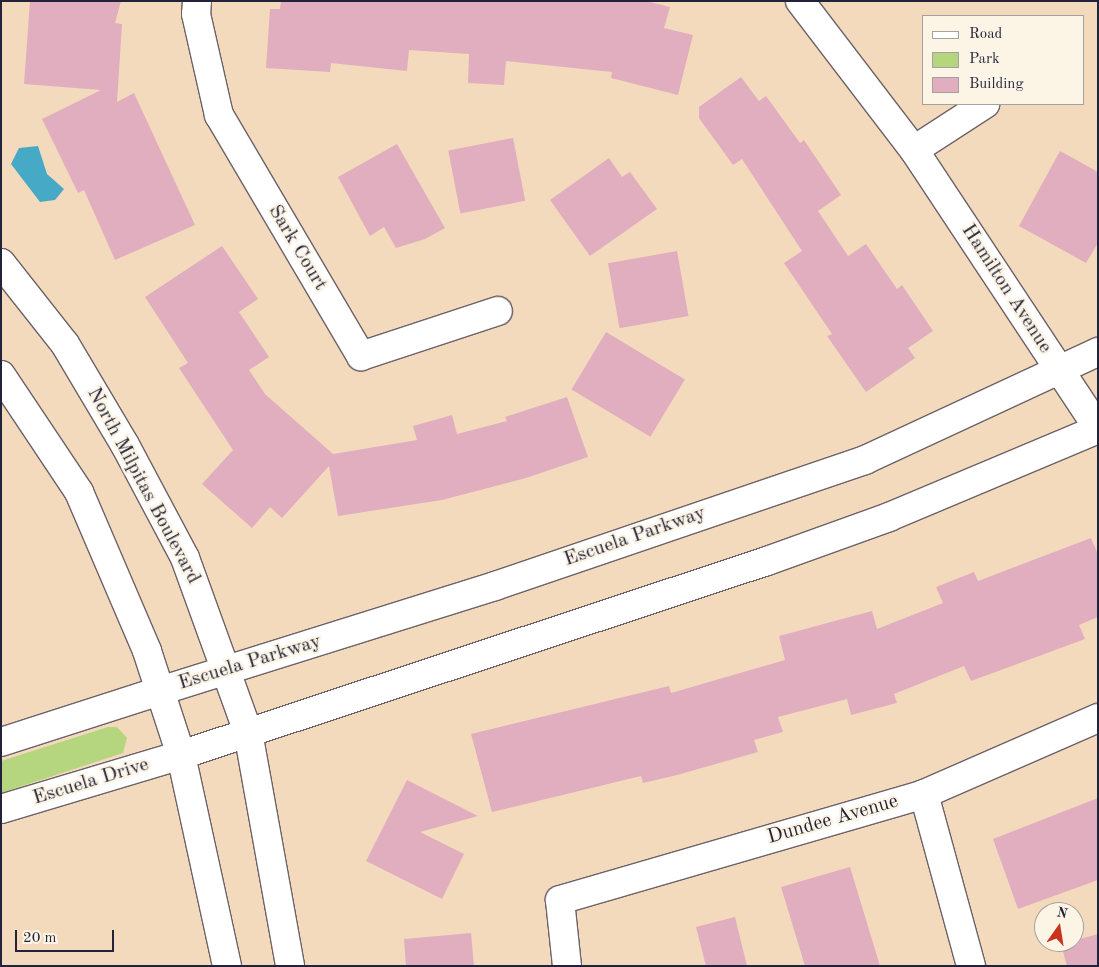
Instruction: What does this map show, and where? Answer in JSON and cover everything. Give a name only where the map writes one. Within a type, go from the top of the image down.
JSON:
[{"type":"street","name":"Sark Court","points":[[197,1],[196,14],[219,115],[361,356],[498,311]]},
{"type":"street","name":"Hamilton Avenue","points":[[800,1],[914,150],[1098,429]]},
{"type":"street","points":[[914,150],[983,105]]},
{"type":"street","name":"North Milpitas Boulevard","points":[[1,262],[65,344],[125,445],[185,558],[228,672],[248,732],[290,966]]},
{"type":"street","name":"Escuela Parkway","points":[[160,690],[228,672],[495,586],[865,460],[1098,352]]},
{"type":"street","points":[[1,375],[79,492],[148,651],[181,755],[227,966]]},
{"type":"street","points":[[181,755],[861,527],[1098,429]]},
{"type":"street","points":[[1,742],[160,690]]},
{"type":"street","name":"Dundee Avenue","points":[[567,966],[560,900],[924,794],[1098,718]]},
{"type":"street","name":"Escuela Drive","points":[[1,809],[181,755]]},
{"type":"street","points":[[924,794],[971,966]]},
{"type":"green space","points":[[108,727],[117,727],[127,738],[123,753],[1,793],[1,761]]},
{"type":"water","points":[[38,146],[47,174],[64,189],[55,200],[40,202],[11,164],[19,148]]},
{"type":"building","points":[[30,1],[121,1],[115,23],[122,24],[117,102],[134,93],[195,225],[115,260],[84,190],[78,193],[42,119],[101,90],[24,84]]},
{"type":"building","points":[[281,1],[646,1],[670,7],[664,28],[693,35],[678,95],[611,78],[612,72],[506,61],[504,85],[468,83],[469,54],[409,50],[407,71],[331,63],[330,72],[266,68],[270,9],[280,9]]},
{"type":"building","points":[[741,77],[759,101],[766,96],[800,143],[804,140],[841,195],[818,211],[848,256],[866,244],[897,289],[902,285],[933,331],[908,348],[915,358],[866,392],[827,336],[832,334],[784,263],[802,251],[742,159],[733,165],[699,118],[699,107]]},
{"type":"building","points":[[513,138],[525,201],[460,213],[448,151]]},
{"type":"building","points":[[397,144],[445,228],[425,239],[396,248],[384,227],[370,236],[338,177]]},
{"type":"building","points":[[1060,151],[1098,172],[1098,243],[1086,263],[1019,226]]},
{"type":"building","points":[[609,158],[622,177],[630,172],[657,209],[590,256],[550,200]]},
{"type":"building","points":[[222,246],[258,299],[239,312],[269,357],[249,370],[265,394],[333,454],[417,440],[413,426],[452,415],[457,434],[507,421],[505,417],[567,397],[588,457],[526,478],[442,500],[338,516],[329,466],[282,518],[270,507],[252,528],[202,484],[233,450],[179,368],[188,363],[145,297]]},
{"type":"building","points":[[677,251],[688,316],[620,328],[608,263]]},
{"type":"building","points":[[606,332],[685,379],[650,437],[571,389]]},
{"type":"building","points":[[1091,538],[1098,554],[1098,617],[1079,625],[1085,639],[971,681],[964,666],[894,694],[897,703],[851,715],[847,699],[778,717],[783,732],[754,740],[758,752],[643,783],[641,776],[492,812],[471,734],[669,686],[671,693],[785,660],[779,636],[872,611],[877,629],[943,603],[936,587],[974,572],[978,581]]},
{"type":"building","points":[[407,780],[478,816],[420,832],[464,854],[442,899],[366,861]]},
{"type":"building","points":[[1098,798],[1098,880],[1018,909],[993,839]]},
{"type":"building","points":[[850,867],[880,966],[805,966],[781,887]]},
{"type":"building","points":[[735,917],[747,966],[706,966],[696,927]]},
{"type":"building","points":[[471,933],[474,966],[406,966],[404,939]]},
{"type":"building","points":[[1098,934],[1098,966],[1067,966],[1063,952],[1084,952],[1084,938]]}]
